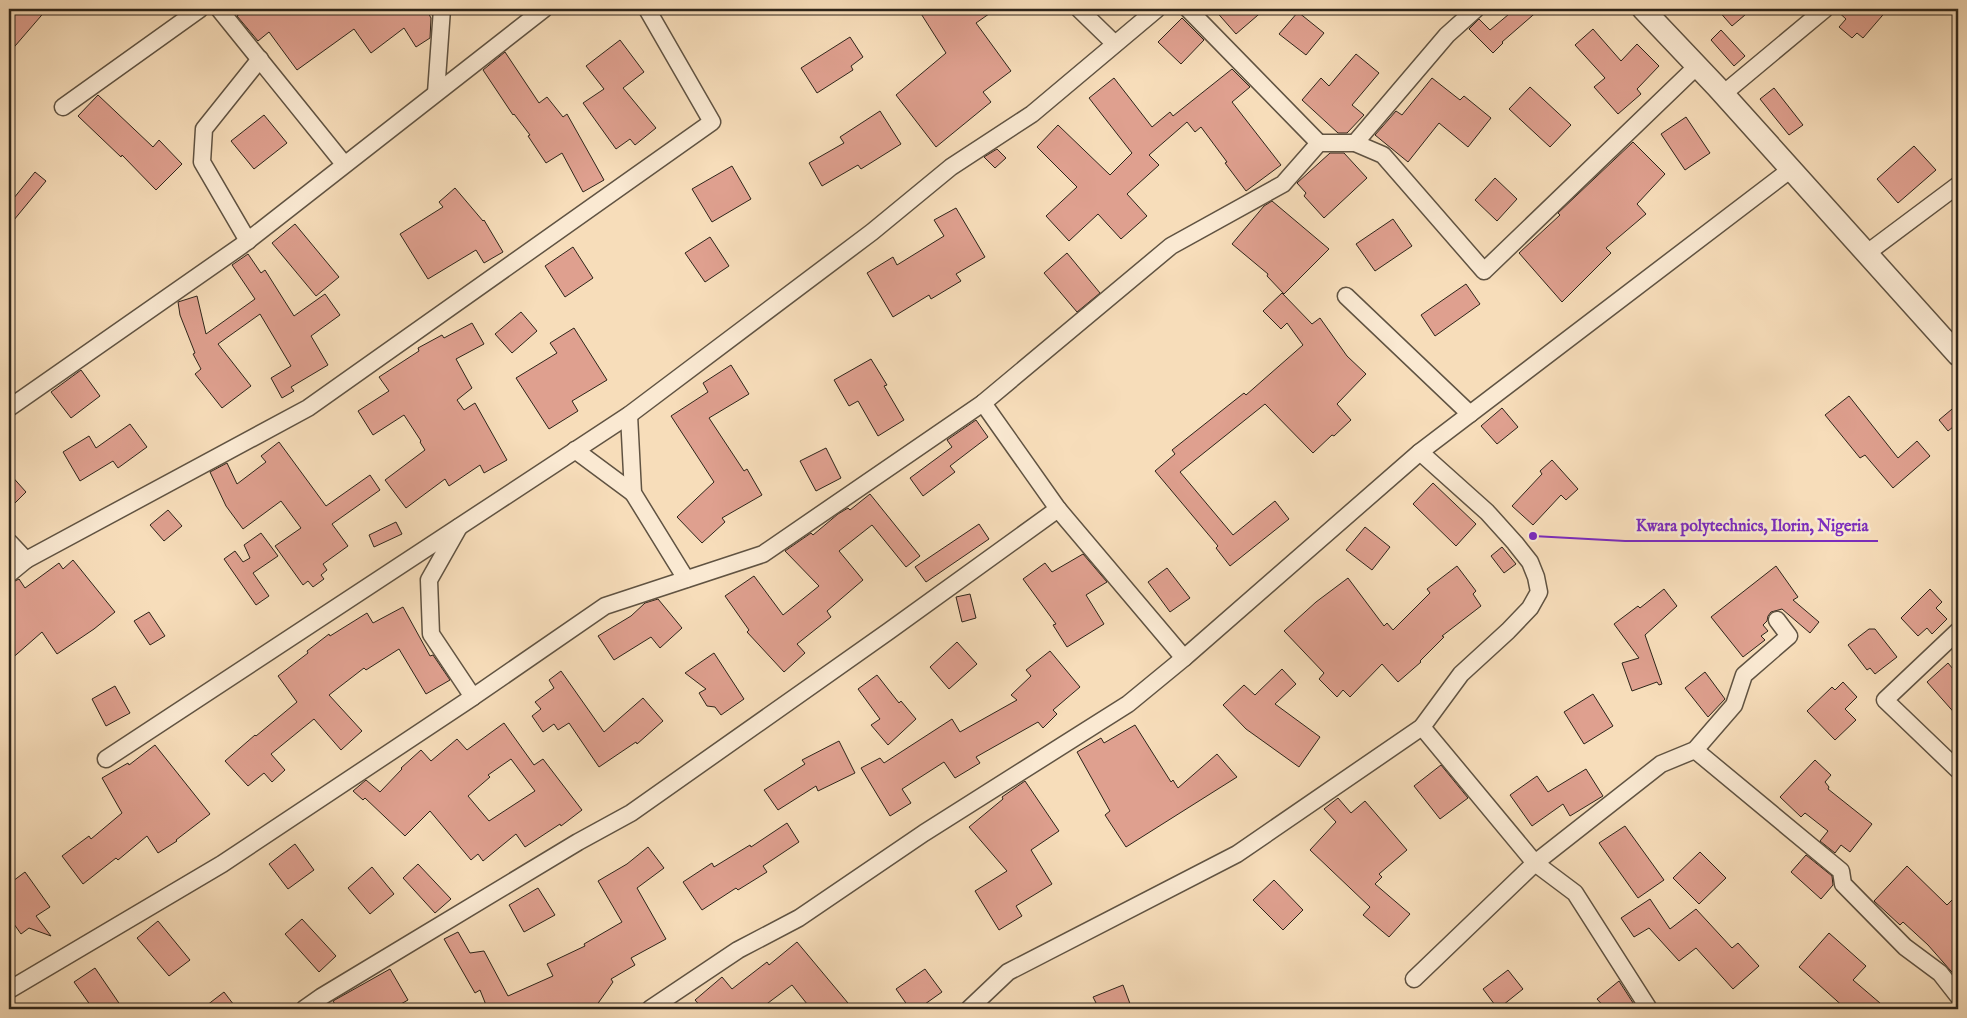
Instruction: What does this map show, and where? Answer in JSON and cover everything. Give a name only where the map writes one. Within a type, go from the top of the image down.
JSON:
[{"type":"street","points":[[63,107],[200,9]]},
{"type":"street","points":[[219,9],[344,164]]},
{"type":"street","points":[[436,92],[442,9]]},
{"type":"street","points":[[9,408],[248,241],[544,9]]},
{"type":"street","points":[[9,574],[26,560],[308,408],[712,122],[646,9]]},
{"type":"street","points":[[1079,9],[1115,44]]},
{"type":"street","points":[[106,759],[629,415],[872,232],[951,168],[1032,114],[1157,9]]},
{"type":"street","points":[[1188,9],[1319,143],[1354,143],[1383,155],[1484,271],[1696,66]]},
{"type":"street","points":[[1354,143],[1447,35],[1476,9]]},
{"type":"street","points":[[1643,9],[1723,94],[1958,355]]},
{"type":"street","points":[[1723,94],[1825,9]]},
{"type":"street","points":[[248,241],[202,162],[204,129],[260,59]]},
{"type":"street","points":[[9,990],[222,864],[473,697],[605,606],[763,554],[983,403],[1171,246],[1283,184],[1319,143]]},
{"type":"street","points":[[650,1009],[738,950],[800,918],[924,833],[1128,704],[1184,658],[1420,452],[1790,170]]},
{"type":"street","points":[[1867,253],[1958,185]]},
{"type":"street","points":[[1346,296],[1470,414]]},
{"type":"street","points":[[983,403],[1058,509],[1184,658]]},
{"type":"street","points":[[629,415],[633,493]]},
{"type":"street","points":[[575,450],[633,493],[686,579]]},
{"type":"street","points":[[969,1009],[1008,972],[1237,854],[1422,726],[1461,674],[1530,608],[1539,592],[1530,562],[1487,512],[1420,452]]},
{"type":"street","points":[[304,1009],[520,877],[631,813],[889,632],[1058,509]]},
{"type":"street","points":[[460,525],[429,580],[431,634],[473,697]]},
{"type":"street","points":[[9,542],[26,560]]},
{"type":"street","points":[[1414,979],[1535,863],[1661,764],[1695,750],[1734,705],[1744,675],[1789,636],[1777,620]]},
{"type":"street","points":[[1958,631],[1885,700],[1958,770]]},
{"type":"street","points":[[1422,726],[1535,863],[1575,893],[1649,1009]]},
{"type":"street","points":[[1695,750],[1841,871],[1843,884],[1905,947],[1940,973],[1958,996]]},
{"type":"building","points":[[9,9],[47,9],[9,53]]},
{"type":"building","points":[[246,9],[426,9],[431,18],[430,38],[416,47],[404,28],[371,53],[354,29],[297,70],[269,32],[258,41],[237,16]]},
{"type":"building","points":[[918,9],[996,9],[976,23],[1011,71],[983,92],[991,102],[936,147],[896,95],[946,53]]},
{"type":"building","points":[[1214,9],[1265,9],[1236,34]]},
{"type":"building","points":[[1515,9],[1540,9],[1502,42],[1493,53],[1469,29],[1479,19],[1490,30]]},
{"type":"building","points":[[1717,9],[1752,9],[1732,26]]},
{"type":"building","points":[[1835,9],[1888,9],[1863,38],[1857,33],[1852,38],[1839,27],[1846,19]]},
{"type":"building","points":[[1298,12],[1324,33],[1306,55],[1279,34]]},
{"type":"building","points":[[1182,18],[1204,40],[1181,64],[1158,42]]},
{"type":"building","points":[[1593,29],[1621,61],[1637,44],[1659,66],[1637,89],[1641,94],[1618,114],[1594,87],[1605,78],[1575,45]]},
{"type":"building","points":[[1721,30],[1745,56],[1734,66],[1711,40]]},
{"type":"building","points":[[850,37],[863,57],[851,66],[853,70],[817,93],[801,68]]},
{"type":"building","points":[[620,40],[644,72],[623,88],[656,128],[635,145],[630,139],[616,149],[583,103],[604,89],[586,66]]},
{"type":"building","points":[[505,52],[539,103],[547,97],[563,117],[567,114],[604,180],[583,192],[562,153],[546,163],[528,136],[530,135],[513,115],[483,70]]},
{"type":"building","points":[[1356,54],[1379,73],[1352,105],[1364,115],[1347,133],[1338,133],[1302,100],[1321,78],[1329,86]]},
{"type":"building","points":[[1232,69],[1250,87],[1232,102],[1281,165],[1246,191],[1201,127],[1195,132],[1187,122],[1149,155],[1159,165],[1127,194],[1147,216],[1121,239],[1098,214],[1069,241],[1046,216],[1077,187],[1037,147],[1058,125],[1110,175],[1132,153],[1089,98],[1114,78],[1152,127],[1170,112],[1173,116]]},
{"type":"building","points":[[1432,78],[1460,100],[1464,96],[1491,118],[1468,147],[1439,123],[1408,162],[1375,135],[1396,111],[1402,115]]},
{"type":"building","points":[[1530,87],[1571,125],[1550,147],[1509,109]]},
{"type":"building","points":[[1774,88],[1803,125],[1789,135],[1760,99]]},
{"type":"building","points":[[98,95],[153,147],[159,140],[182,164],[156,190],[122,155],[121,157],[78,116]]},
{"type":"building","points":[[880,111],[901,144],[861,169],[858,165],[822,186],[809,163],[844,143],[840,137]]},
{"type":"building","points":[[264,115],[287,143],[254,169],[231,141]]},
{"type":"building","points":[[1686,117],[1710,153],[1685,170],[1661,134]]},
{"type":"building","points":[[1633,142],[1665,174],[1637,204],[1646,214],[1606,248],[1611,253],[1562,302],[1519,253]]},
{"type":"building","points":[[1914,146],[1936,170],[1898,203],[1877,179]]},
{"type":"building","points":[[997,149],[1006,158],[995,168],[984,157]]},
{"type":"building","points":[[1330,153],[1344,153],[1367,178],[1324,218],[1304,196],[1306,193],[1297,183]]},
{"type":"building","points":[[732,166],[751,199],[712,222],[692,189]]},
{"type":"building","points":[[35,172],[46,181],[9,226],[9,204]]},
{"type":"building","points":[[1495,178],[1517,199],[1497,221],[1475,200]]},
{"type":"building","points":[[455,188],[484,220],[503,252],[484,263],[476,250],[428,279],[400,234],[443,207],[439,202]]},
{"type":"building","points":[[1272,201],[1329,249],[1284,294],[1267,276],[1268,274],[1232,244],[1264,206]]},
{"type":"building","points":[[956,208],[985,257],[956,274],[961,281],[931,299],[929,295],[893,317],[867,273],[893,257],[897,265],[944,236],[934,220]]},
{"type":"building","points":[[1393,219],[1412,246],[1375,271],[1356,244]]},
{"type":"building","points":[[295,224],[339,277],[316,296],[272,243]]},
{"type":"building","points":[[710,237],[729,266],[705,282],[685,253]]},
{"type":"building","points":[[573,247],[593,278],[565,297],[545,266]]},
{"type":"building","points":[[1067,253],[1100,293],[1077,312],[1044,273]]},
{"type":"building","points":[[248,254],[261,273],[265,270],[294,316],[325,294],[340,315],[311,336],[328,365],[291,387],[294,391],[282,398],[271,378],[291,366],[260,314],[218,344],[251,386],[222,408],[195,374],[201,369],[193,354],[195,353],[180,315],[178,302],[197,296],[206,334],[255,299],[232,265]]},
{"type":"building","points":[[1466,284],[1480,304],[1435,336],[1421,315]]},
{"type":"building","points":[[1282,293],[1312,324],[1320,318],[1347,356],[1366,374],[1337,404],[1351,420],[1313,453],[1265,404],[1180,472],[1233,535],[1275,501],[1289,519],[1230,566],[1216,548],[1218,546],[1155,471],[1175,454],[1172,450],[1244,393],[1246,395],[1303,345],[1287,323],[1281,329],[1263,311]]},
{"type":"building","points":[[521,312],[537,331],[512,353],[495,334]]},
{"type":"building","points":[[472,323],[484,344],[456,359],[472,388],[457,400],[464,410],[475,403],[507,460],[484,473],[480,465],[449,486],[445,479],[406,508],[385,480],[425,450],[421,441],[404,415],[373,435],[358,411],[389,391],[379,377],[419,351],[418,348],[442,335],[444,338]]},
{"type":"building","points":[[574,328],[607,380],[572,401],[578,411],[549,429],[516,378],[557,353],[550,343]]},
{"type":"building","points":[[871,359],[887,385],[884,386],[904,420],[878,436],[858,401],[849,406],[834,380]]},
{"type":"building","points":[[731,365],[749,394],[709,418],[744,471],[747,469],[762,495],[722,518],[725,522],[702,543],[677,517],[714,482],[671,416],[708,392],[703,383]]},
{"type":"building","points":[[81,370],[100,396],[71,418],[51,392]]},
{"type":"building","points":[[1849,396],[1898,458],[1917,441],[1930,456],[1893,488],[1865,455],[1860,458],[1825,415]]},
{"type":"building","points":[[1958,404],[1958,423],[1948,431],[1939,420]]},
{"type":"building","points":[[1502,408],[1518,427],[1497,444],[1481,426]]},
{"type":"building","points":[[976,420],[988,437],[950,466],[955,472],[923,496],[910,478],[952,447],[947,440]]},
{"type":"building","points":[[130,424],[147,447],[118,468],[113,461],[80,481],[63,452],[89,436],[96,448]]},
{"type":"building","points":[[279,442],[326,506],[370,475],[380,490],[332,524],[348,546],[323,564],[327,570],[321,575],[324,579],[313,587],[308,581],[303,585],[275,546],[301,528],[281,501],[243,529],[226,506],[210,472],[227,463],[237,484],[266,462],[261,456]]},
{"type":"building","points":[[826,448],[841,478],[816,491],[800,461]]},
{"type":"building","points":[[1552,460],[1578,489],[1566,500],[1561,495],[1533,525],[1512,506],[1542,474],[1540,471]]},
{"type":"building","points":[[9,473],[26,492],[9,509]]},
{"type":"building","points":[[1433,483],[1476,524],[1456,546],[1413,504]]},
{"type":"building","points":[[870,494],[920,556],[906,567],[872,525],[839,551],[863,580],[827,611],[831,617],[797,644],[805,653],[784,672],[747,632],[749,630],[725,596],[754,576],[783,615],[819,586],[785,551],[811,533],[813,535],[838,514],[848,508],[850,510]]},
{"type":"building","points":[[168,510],[182,526],[164,541],[150,525]]},
{"type":"building","points":[[396,522],[402,534],[374,547],[369,535]]},
{"type":"building","points":[[979,524],[989,539],[926,582],[915,567]]},
{"type":"building","points":[[1365,527],[1390,547],[1372,570],[1346,550]]},
{"type":"building","points":[[261,533],[278,556],[253,573],[269,596],[256,605],[224,559],[235,551],[243,562],[250,558],[244,545]]},
{"type":"building","points":[[1502,547],[1516,564],[1504,573],[1491,556]]},
{"type":"building","points":[[1083,554],[1107,582],[1086,595],[1104,624],[1067,647],[1053,625],[1056,624],[1023,579],[1045,563],[1052,572]]},
{"type":"building","points":[[73,560],[115,612],[57,654],[42,632],[9,661],[9,584],[19,579],[25,588],[59,563],[63,569]]},
{"type":"building","points":[[1457,566],[1476,591],[1473,594],[1481,606],[1442,636],[1444,637],[1421,662],[1398,682],[1382,664],[1350,697],[1343,690],[1337,697],[1319,679],[1324,673],[1284,631],[1316,602],[1348,578],[1384,626],[1387,623],[1393,630],[1430,593],[1427,589]]},
{"type":"building","points":[[1776,566],[1798,597],[1793,600],[1819,622],[1810,633],[1782,609],[1771,612],[1763,625],[1768,631],[1761,636],[1765,640],[1743,657],[1711,617]]},
{"type":"building","points":[[1167,568],[1190,598],[1170,612],[1148,582]]},
{"type":"building","points":[[1664,589],[1677,606],[1645,635],[1662,684],[1659,685],[1657,682],[1632,691],[1622,663],[1639,658],[1614,624],[1638,606],[1640,608]]},
{"type":"building","points":[[1930,589],[1942,602],[1936,608],[1947,619],[1932,634],[1927,628],[1918,636],[1901,618]]},
{"type":"building","points":[[970,594],[976,618],[962,622],[956,597]]},
{"type":"building","points":[[658,599],[682,628],[660,648],[651,637],[614,660],[598,636],[631,616],[645,603]]},
{"type":"building","points":[[403,607],[430,656],[433,655],[450,680],[426,694],[399,649],[366,670],[364,668],[329,695],[362,731],[341,750],[314,719],[271,754],[285,770],[272,782],[264,773],[248,786],[225,761],[297,702],[278,676],[329,634],[330,636],[367,613],[373,623]]},
{"type":"building","points":[[149,612],[165,636],[150,645],[134,621]]},
{"type":"building","points":[[1869,629],[1875,629],[1897,657],[1875,674],[1870,668],[1867,670],[1848,645]]},
{"type":"building","points":[[957,642],[977,664],[949,689],[930,667]]},
{"type":"building","points":[[1050,651],[1080,687],[1053,710],[1057,714],[1043,728],[1038,722],[976,757],[980,763],[955,778],[944,762],[902,789],[911,803],[890,816],[861,768],[880,758],[884,763],[952,719],[960,732],[1017,700],[1011,695],[1031,676],[1026,670]]},
{"type":"building","points":[[714,653],[744,699],[721,715],[715,707],[707,706],[699,693],[706,689],[685,673]]},
{"type":"building","points":[[1948,663],[1958,675],[1958,717],[1927,682]]},
{"type":"building","points":[[1282,669],[1296,684],[1275,704],[1320,737],[1299,767],[1246,729],[1223,705],[1244,685],[1255,695]]},
{"type":"building","points":[[561,671],[604,732],[643,698],[663,721],[637,744],[636,742],[599,767],[569,723],[558,730],[554,724],[543,732],[532,716],[541,709],[535,702],[554,688],[549,680]]},
{"type":"building","points":[[1705,672],[1725,699],[1708,717],[1685,688]]},
{"type":"building","points":[[877,675],[899,703],[901,701],[916,719],[888,745],[871,725],[880,719],[858,689]]},
{"type":"building","points":[[1843,682],[1857,697],[1845,709],[1856,720],[1835,740],[1807,711],[1832,687],[1835,690]]},
{"type":"building","points":[[115,686],[130,713],[106,726],[92,699]]},
{"type":"building","points":[[1593,694],[1613,726],[1584,744],[1564,712]]},
{"type":"building","points":[[504,723],[534,765],[543,759],[582,810],[561,826],[560,824],[525,847],[516,834],[483,861],[478,854],[471,860],[430,811],[405,836],[365,798],[363,800],[353,791],[366,780],[380,792],[401,768],[421,750],[431,761],[457,739],[467,750]],"holes":[[[511,759],[535,791],[489,821],[468,796],[490,777],[488,775]]]},
{"type":"building","points":[[1135,725],[1171,782],[1173,780],[1178,788],[1217,754],[1237,777],[1126,847],[1105,815],[1110,811],[1077,752],[1101,738],[1104,743]]},
{"type":"building","points":[[839,741],[855,773],[818,791],[816,786],[778,810],[764,790],[805,764],[802,760]]},
{"type":"building","points":[[155,745],[210,814],[177,841],[158,853],[147,836],[118,860],[116,858],[83,884],[62,856],[89,836],[91,839],[122,813],[102,778],[128,763],[129,765]]},
{"type":"building","points":[[1815,760],[1831,775],[1825,782],[1829,787],[1828,789],[1872,824],[1850,852],[1841,845],[1835,853],[1820,841],[1828,831],[1805,813],[1801,817],[1780,797]]},
{"type":"building","points":[[1441,765],[1468,798],[1440,819],[1414,786]]},
{"type":"building","points":[[1586,769],[1603,796],[1570,816],[1563,804],[1532,826],[1510,795],[1537,776],[1548,792]]},
{"type":"building","points":[[1025,781],[1059,831],[1031,850],[1052,884],[1016,906],[1022,916],[999,930],[975,891],[1007,871],[969,827],[1003,799],[1002,797]]},
{"type":"building","points":[[1338,798],[1351,813],[1365,801],[1407,850],[1379,874],[1382,877],[1375,884],[1410,914],[1389,937],[1363,915],[1370,907],[1310,850],[1336,822],[1324,809]]},
{"type":"building","points":[[787,823],[799,842],[763,866],[767,872],[738,890],[736,888],[702,910],[683,882],[712,863],[714,867],[750,845],[751,847]]},
{"type":"building","points":[[1625,826],[1664,880],[1638,898],[1599,843]]},
{"type":"building","points":[[295,844],[314,870],[288,889],[269,864]]},
{"type":"building","points":[[648,847],[664,868],[637,888],[666,939],[631,958],[635,965],[611,979],[613,982],[594,1009],[476,1009],[486,1005],[480,990],[475,993],[444,939],[458,932],[470,953],[484,951],[508,996],[553,976],[547,964],[585,946],[584,944],[622,922],[598,881],[627,864]]},
{"type":"building","points":[[1700,852],[1726,878],[1699,904],[1673,878]]},
{"type":"building","points":[[1806,855],[1832,876],[1833,885],[1821,899],[1791,872]]},
{"type":"building","points":[[418,864],[451,899],[435,913],[403,878]]},
{"type":"building","points":[[1907,866],[1947,905],[1958,894],[1958,979],[1928,945],[1903,922],[1900,925],[1874,901]]},
{"type":"building","points":[[372,867],[394,894],[370,914],[348,888]]},
{"type":"building","points":[[25,872],[50,907],[36,916],[51,936],[29,928],[21,934],[9,917],[9,884]]},
{"type":"building","points":[[1274,880],[1303,910],[1283,930],[1253,900]]},
{"type":"building","points":[[538,888],[555,915],[524,932],[509,905]]},
{"type":"building","points":[[1650,899],[1670,929],[1696,909],[1732,948],[1738,943],[1759,966],[1733,989],[1696,948],[1679,961],[1649,928],[1634,937],[1621,918]]},
{"type":"building","points":[[302,919],[336,956],[319,972],[285,934]]},
{"type":"building","points":[[158,921],[190,960],[169,976],[137,938]]},
{"type":"building","points":[[1829,933],[1866,966],[1853,980],[1887,1009],[1846,1009],[1799,967]]},
{"type":"building","points":[[797,942],[853,1009],[811,1009],[792,985],[760,1009],[703,1009],[695,1000],[722,977],[732,989],[767,962],[769,965]]},
{"type":"building","points":[[95,968],[123,1009],[93,1009],[74,982]]},
{"type":"building","points":[[390,969],[408,1000],[392,1009],[338,1009],[333,1001]]},
{"type":"building","points":[[925,969],[942,992],[918,1009],[910,1009],[896,989]]},
{"type":"building","points":[[1508,970],[1523,989],[1498,1009],[1483,989]]},
{"type":"building","points":[[1619,981],[1637,1009],[1606,1009],[1597,999]]},
{"type":"building","points":[[1123,985],[1132,1009],[1099,1009],[1093,997]]},
{"type":"building","points":[[224,992],[237,1009],[202,1009]]},
{"type":"place","name":"Kwara polytechnics, Ilorin, Nigeria","points":[[1533,536]]}]
